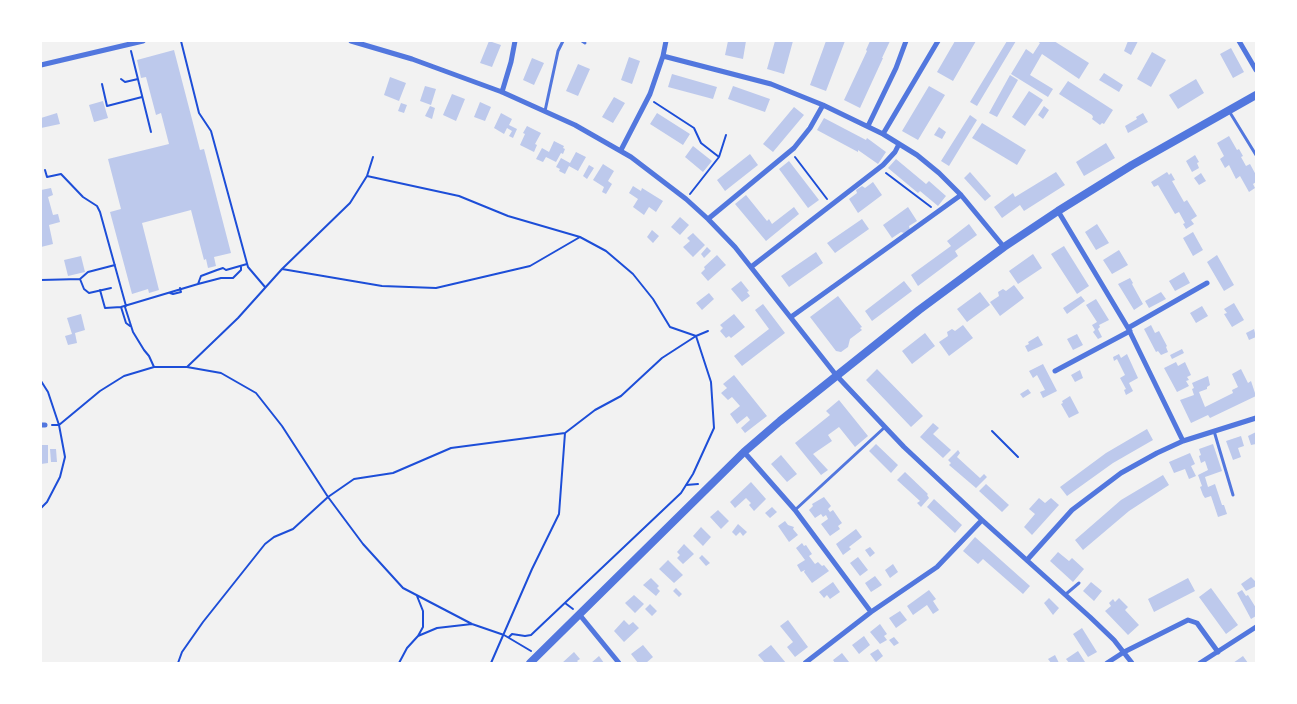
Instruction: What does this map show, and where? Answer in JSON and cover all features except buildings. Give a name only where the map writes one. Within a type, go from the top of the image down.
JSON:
[{"type":"street","points":[[41,65],[143,41]]},
{"type":"street","points":[[351,41],[380,49],[502,92],[574,125],[621,150],[655,174],[708,219],[751,266],[836,375],[885,427],[982,520],[1066,594],[1124,652],[1132,663]]},
{"type":"street","points":[[379,41],[380,49]]},
{"type":"street","points":[[502,92],[512,62],[515,41]]},
{"type":"street","points":[[621,150],[648,98],[663,56],[666,41]]},
{"type":"street","points":[[868,126],[896,68],[906,41]]},
{"type":"street","points":[[883,134],[938,41]]},
{"type":"street","points":[[1241,42],[1256,70]]},
{"type":"street","points":[[663,56],[771,84],[823,105],[883,134],[933,167],[961,195],[1004,247]]},
{"type":"street","points":[[530,663],[778,418],[1004,247],[1132,165],[1256,95]]},
{"type":"street","points":[[708,219],[791,151],[810,128],[823,105]]},
{"type":"street","points":[[751,266],[882,166],[895,152],[899,144]]},
{"type":"street","points":[[791,317],[961,195]]},
{"type":"street","points":[[1058,211],[1129,329],[1183,441]]},
{"type":"street","points":[[1055,371],[1207,283]]},
{"type":"street","points":[[1027,560],[1067,516],[1099,488],[1129,468],[1183,441],[1256,418]]},
{"type":"street","points":[[744,452],[794,510],[871,612]]},
{"type":"street","points":[[805,663],[871,612],[937,567],[982,520]]},
{"type":"street","points":[[579,614],[619,663]]},
{"type":"street","points":[[1107,663],[1124,652],[1186,621],[1193,620],[1218,652]]},
{"type":"street","points":[[1200,663],[1256,627]]},
{"type":"lane","points":[[545,111],[558,51],[563,41]]},
{"type":"lane","points":[[1229,110],[1256,155]]},
{"type":"lane","points":[[794,510],[885,427]]},
{"type":"lane","points":[[1214,431],[1233,494]]},
{"type":"lane","points":[[1066,594],[1078,583]]},
{"type":"path","points":[[181,41],[200,113],[211,131],[247,264],[265,288]]},
{"type":"path","points":[[129,44],[151,132]]},
{"type":"path","points":[[121,79],[125,82],[138,79]]},
{"type":"path","points":[[102,84],[108,106],[142,97]]},
{"type":"path","points":[[648,98],[694,128],[701,143],[719,157]]},
{"type":"path","points":[[686,199],[719,157],[726,136]]},
{"type":"path","points":[[791,151],[830,204]]},
{"type":"path","points":[[187,367],[238,318],[282,269],[350,203],[367,176],[373,157]]},
{"type":"path","points":[[882,166],[885,172],[936,212]]},
{"type":"path","points":[[45,170],[46,177],[61,174],[83,197],[97,206],[115,265],[130,326],[154,367]]},
{"type":"path","points":[[367,176],[459,196],[508,216],[580,237],[606,251],[633,274],[653,299],[670,327],[696,336]]},
{"type":"path","points":[[282,269],[382,286],[436,288],[530,266],[580,237]]},
{"type":"path","points":[[198,284],[201,276],[223,268],[226,270],[247,264]]},
{"type":"path","points":[[41,280],[80,279],[88,272],[115,265]]},
{"type":"path","points":[[100,290],[105,308],[121,307],[170,292],[173,294],[181,292],[180,288],[221,278],[234,278],[241,270],[241,266]]},
{"type":"path","points":[[80,279],[86,292],[112,288]]},
{"type":"path","points":[[121,307],[126,323],[130,326]]},
{"type":"path","points":[[178,663],[182,652],[203,622],[254,557],[274,537],[293,529],[328,497],[354,479],[393,473],[451,448],[565,434],[595,410],[621,396],[662,358],[708,330]]},
{"type":"path","points":[[509,637],[512,634],[531,635],[681,493],[693,474],[714,428],[711,382],[696,336]]},
{"type":"path","points":[[43,425],[60,425],[100,391],[124,376],[154,367],[187,367],[221,373],[256,393],[282,426],[328,497],[374,556],[404,588],[472,624],[509,637],[538,656]]},
{"type":"path","points":[[41,381],[48,392],[60,425],[65,458],[60,477],[47,502],[41,508]]},
{"type":"path","points":[[992,430],[1018,457]]},
{"type":"path","points":[[491,663],[532,569],[559,514],[565,434]]},
{"type":"path","points":[[399,663],[407,648],[423,627],[423,611],[417,595]]},
{"type":"path","points":[[418,636],[436,628],[472,624]]}]
